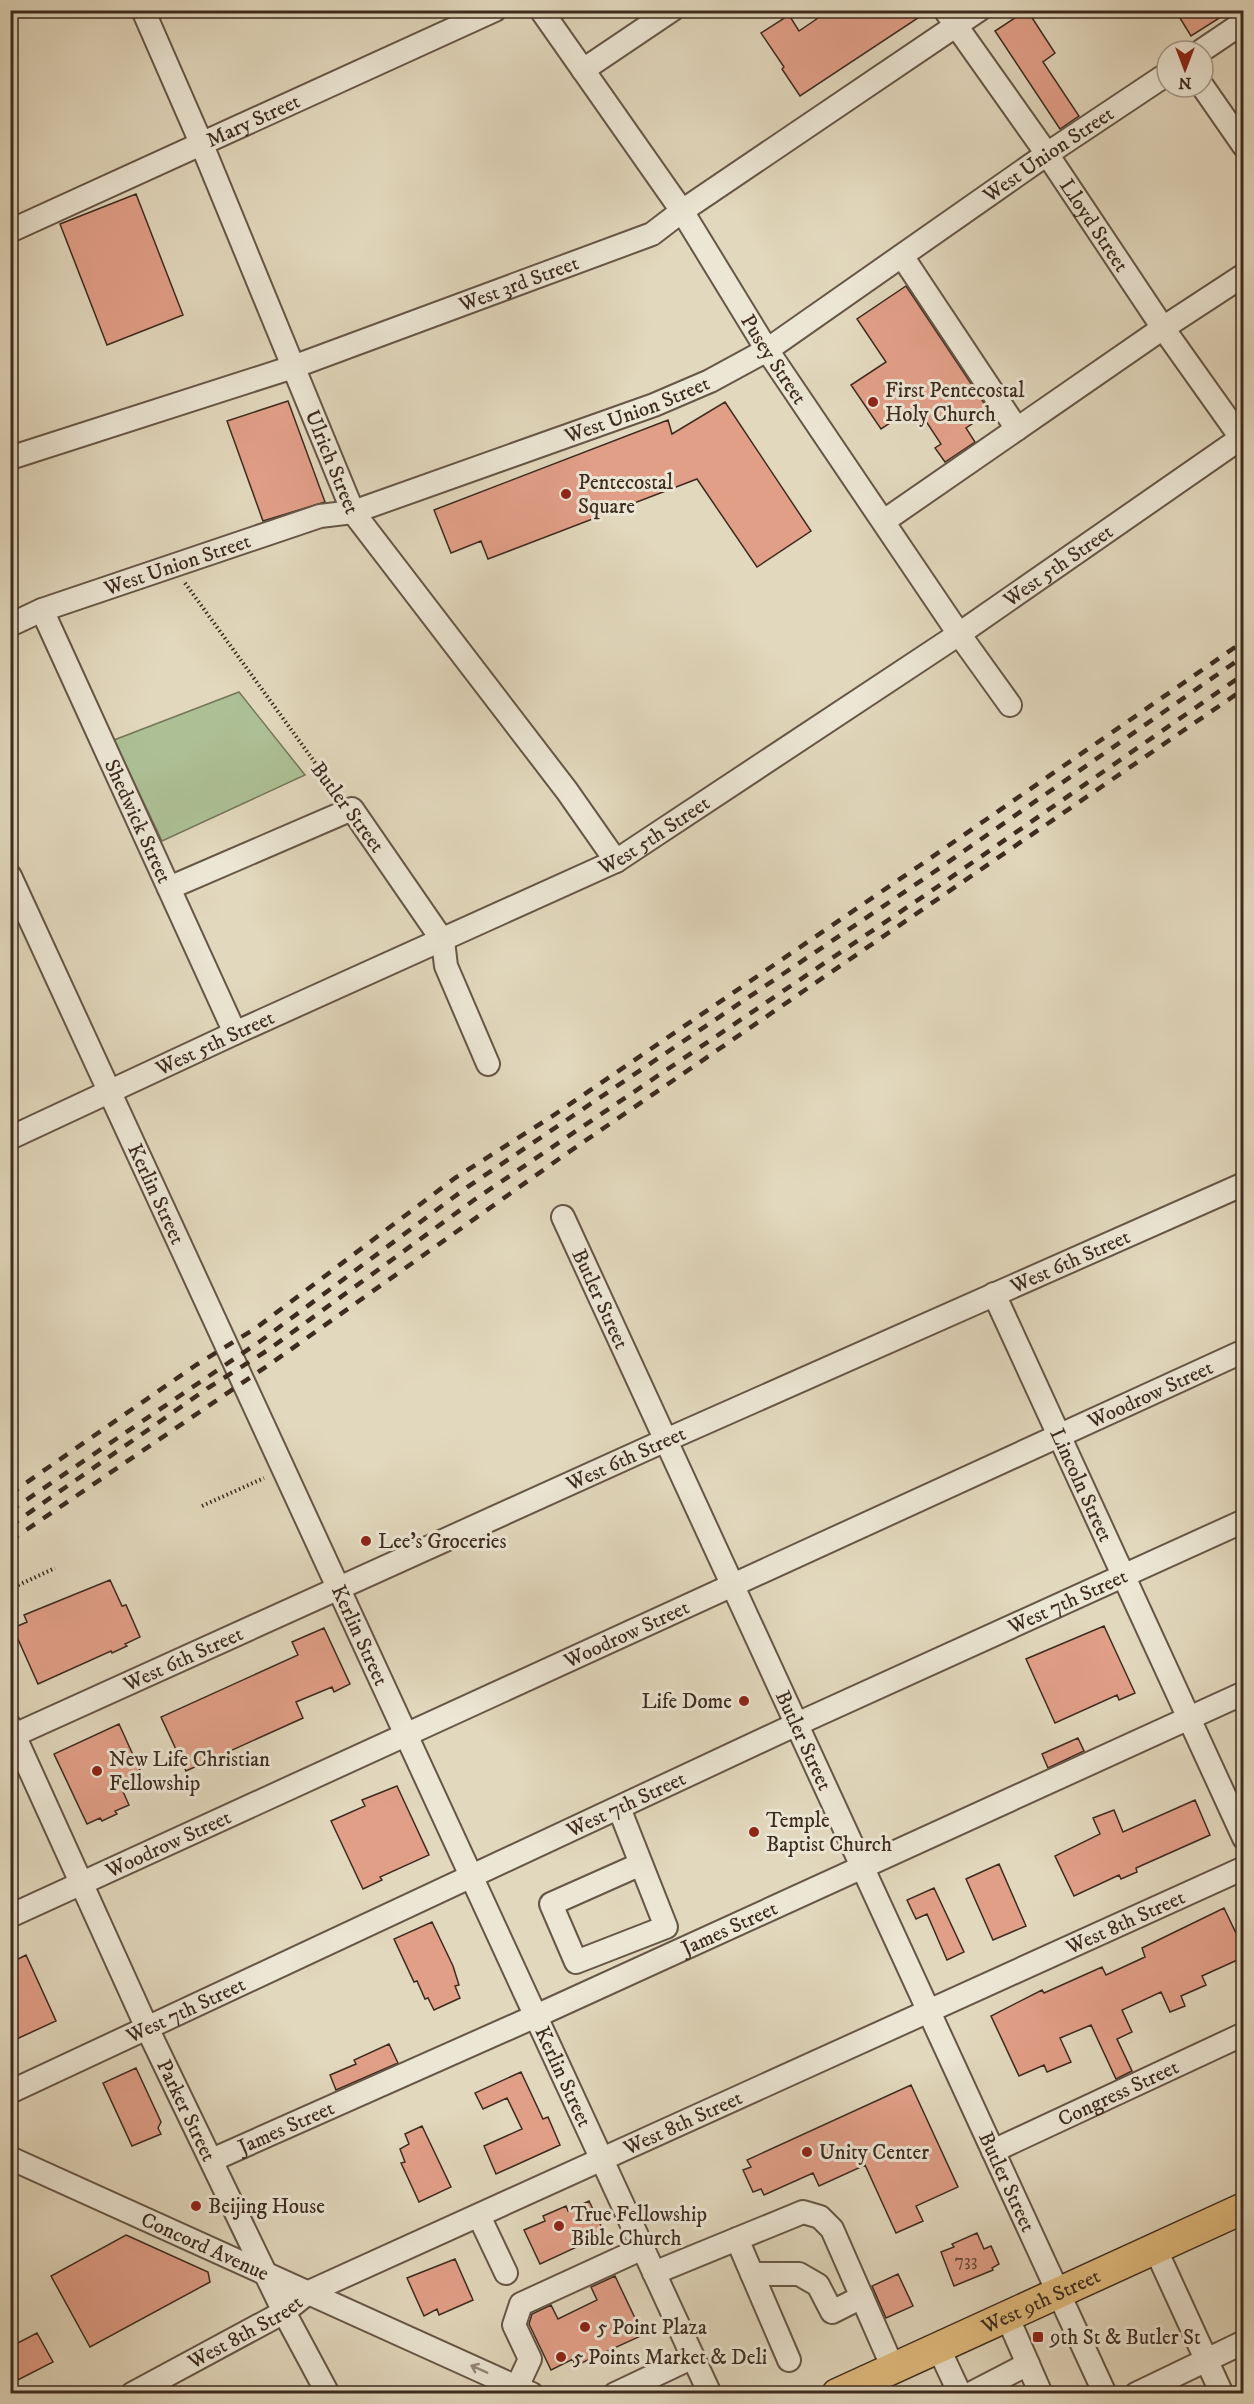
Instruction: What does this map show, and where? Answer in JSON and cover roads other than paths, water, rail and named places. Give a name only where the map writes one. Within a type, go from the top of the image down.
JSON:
[{"type":"main road","name":"West 9th Street","points":[[852,2390],[893,2368],[1244,2208]]},
{"type":"street","name":"Ulrich Street","points":[[143,10],[202,146],[353,512],[567,791],[616,861]]},
{"type":"street","name":"Mary Street","points":[[10,231],[202,146],[495,10]]},
{"type":"street","name":"Pusey Street","points":[[541,10],[682,211],[768,350],[959,634],[1010,705]]},
{"type":"street","points":[[583,70],[672,10]]},
{"type":"street","name":"West 3rd Street","points":[[10,458],[293,367],[652,234],[950,18],[979,10]]},
{"type":"street","name":"Lloyd Street","points":[[950,18],[1047,154],[1163,328],[1243,439]]},
{"type":"street","points":[[1215,42],[1244,22]]},
{"type":"street","name":"West Union Street","points":[[10,625],[42,610],[175,567],[320,516],[353,512],[654,405],[710,381],[768,350],[1047,154],[1155,82]]},
{"type":"street","points":[[1211,99],[1244,146]]},
{"type":"street","points":[[902,256],[1017,429]]},
{"type":"street","points":[[884,521],[1163,328],[1244,275]]},
{"type":"street","name":"West 5th Street","points":[[10,1138],[235,1032],[443,941],[616,861],[959,634],[1243,439]]},
{"type":"street","name":"Shedwick Street","points":[[42,610],[235,1032]]},
{"type":"street","name":"Butler Street","points":[[169,888],[352,809],[443,941],[446,966],[488,1064]]},
{"type":"street","name":"Kerlin Street","points":[[10,876],[710,2394]]},
{"type":"street","name":"West 6th Street","points":[[12,1733],[339,1589],[994,1294],[1244,1185]]},
{"type":"street","name":"Butler Street","points":[[563,1217],[1105,2394]]},
{"type":"street","name":"Lincoln Street","points":[[994,1294],[1244,1838]]},
{"type":"street","name":"Woodrow Street","points":[[10,1916],[1244,1351]]},
{"type":"street","name":"West 7th Street","points":[[10,2092],[797,1724],[1244,1521]]},
{"type":"street","name":"James Street","points":[[212,2160],[536,2016],[862,1865],[1244,1693]]},
{"type":"street","name":"Parker Street","points":[[12,1733],[147,2028],[284,2312],[327,2394]]},
{"type":"street","points":[[619,1808],[666,1927],[576,1962],[550,1904],[641,1864]]},
{"type":"street","name":"West 8th Street","points":[[132,2394],[284,2312],[309,2292],[1244,1868]]},
{"type":"street","name":"Congress Street","points":[[993,2151],[1244,2034]]},
{"type":"street","name":"Concord Avenue","points":[[10,2158],[524,2390]]},
{"type":"street","points":[[654,2273],[803,2212],[820,2217],[832,2229],[893,2368]]},
{"type":"street","points":[[480,2216],[506,2273]]},
{"type":"street","points":[[737,2239],[789,2360]]},
{"type":"street","points":[[524,2390],[530,2359],[514,2325],[521,2304],[643,2248]]},
{"type":"street","points":[[1155,2248],[1222,2394]]},
{"type":"street","points":[[752,2274],[799,2274],[818,2285],[832,2312],[862,2297]]},
{"type":"street","points":[[1007,2316],[1041,2394]]},
{"type":"street","points":[[1136,2394],[1244,2342]]},
{"type":"street","points":[[939,2347],[960,2394]]},
{"type":"street","points":[[615,2394],[693,2357]]},
{"type":"street","points":[[970,2394],[1028,2364]]},
{"type":"railway","points":[[10,1494],[196,1365],[256,1328],[455,1178],[551,1117],[1244,641]]},
{"type":"railway","points":[[10,1511],[262,1340],[466,1188],[931,874],[1244,656]]},
{"type":"railway","points":[[10,1526],[208,1388],[268,1350],[474,1200],[940,885],[1244,674]]},
{"type":"railway","points":[[10,1541],[273,1362],[563,1156],[1244,689]]},
{"type":"place","name":"First Pentecostal Holy Church","points":[[873,402]]},
{"type":"place","name":"Pentecostal Square","points":[[566,494]]},
{"type":"place","name":"Lee's Groceries","points":[[366,1541]]},
{"type":"place","name":"Life Dome","points":[[744,1701]]},
{"type":"place","name":"New Life Christian Fellowship","points":[[97,1771]]},
{"type":"place","name":"Temple Baptist Church","points":[[754,1832]]},
{"type":"place","name":"Unity Center","points":[[807,2152]]},
{"type":"place","name":"Beijing House","points":[[196,2206]]},
{"type":"place","name":"True Fellowship Bible Church","points":[[559,2226]]},
{"type":"place","name":"5 Point Plaza","points":[[585,2327]]},
{"type":"place","name":"9th St & Butler St","points":[[1038,2337]]},
{"type":"place","name":"5 Points Market & Deli","points":[[561,2357]]}]
